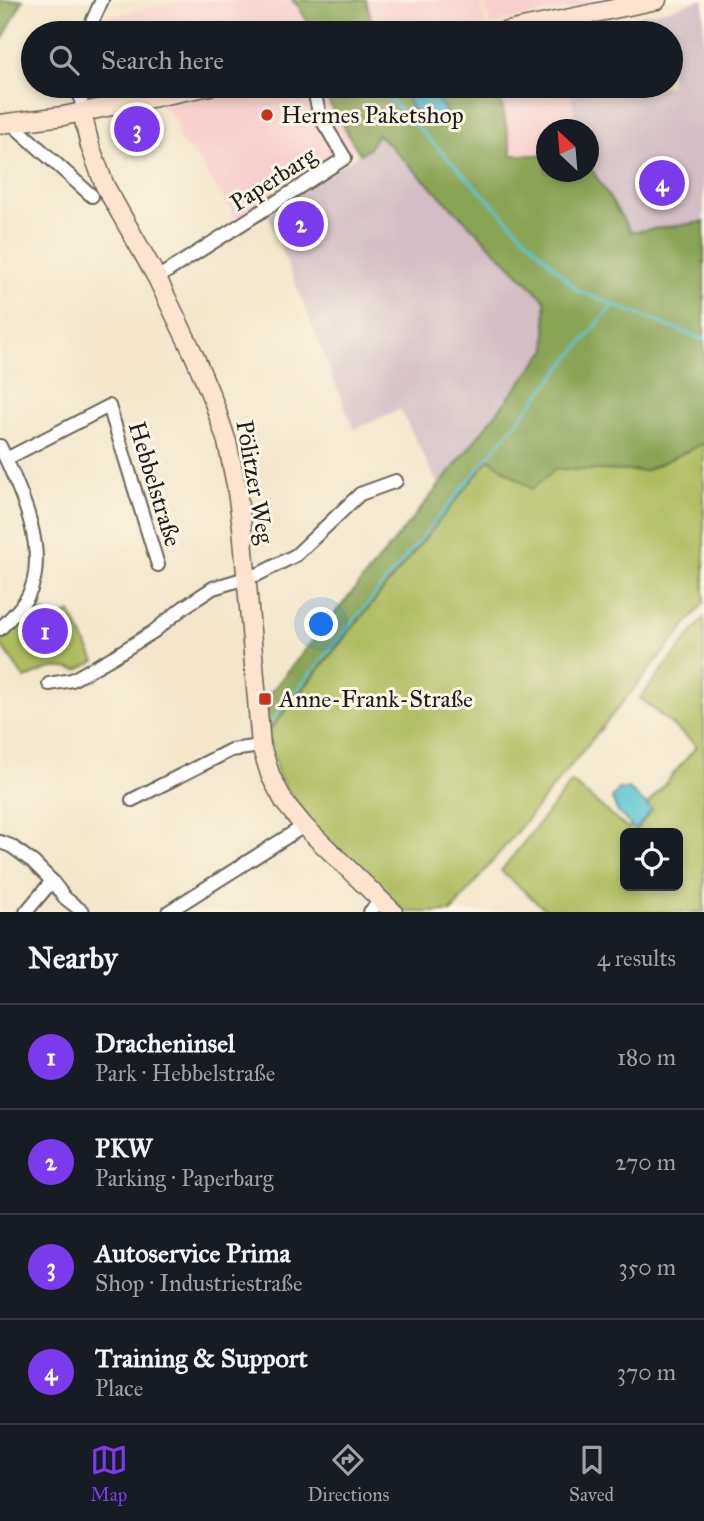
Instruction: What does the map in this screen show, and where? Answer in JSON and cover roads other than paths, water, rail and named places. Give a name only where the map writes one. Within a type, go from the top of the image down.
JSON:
[{"type":"main road","points":[[556,21],[657,0]]},
{"type":"main road","points":[[6,124],[63,116],[151,98]]},
{"type":"main road","name":"Pölitzer Weg","points":[[82,112],[104,186],[157,278],[194,355],[227,442],[242,527],[261,746],[271,777],[285,803],[304,826],[381,908]]},
{"type":"street","points":[[92,21],[102,0]]},
{"type":"street","points":[[81,98],[82,112]]},
{"type":"street","name":"Paperbarg","points":[[157,278],[345,158],[320,117],[316,98]]},
{"type":"street","points":[[6,124],[92,196]]},
{"type":"street","name":"Hebbelstraße","points":[[6,459],[109,406],[158,565]]},
{"type":"street","points":[[0,446],[30,519],[37,550],[35,578],[29,595],[0,629]]},
{"type":"street","points":[[49,684],[72,680],[153,632],[212,588],[259,573],[296,555],[360,494],[396,481]]},
{"type":"street","points":[[132,800],[231,750],[261,746]]},
{"type":"street","points":[[168,912],[304,826]]},
{"type":"street","points":[[0,842],[11,846],[33,862],[65,898],[83,912]]},
{"type":"street","points":[[26,912],[52,881]]},
{"type":"water","points":[[408,98],[435,98],[443,107],[446,123],[440,128],[429,123],[410,104]]},
{"type":"water","points":[[619,789],[629,789],[652,810],[637,828],[633,828],[618,812],[612,799]]},
{"type":"waterway","points":[[389,98],[577,290],[704,340]]},
{"type":"waterway","points":[[271,722],[613,305]]},
{"type":"place","name":"Hermes Paketshop","points":[[267,115]]},
{"type":"place","name":"Autoservice Prima","points":[[137,129]]},
{"type":"place","name":"Training & Support","points":[[662,183]]},
{"type":"place","name":"PKW","points":[[301,224]]},
{"type":"place","name":"Dracheninsel","points":[[45,631]]},
{"type":"place","name":"Anne-Frank-Straße","points":[[265,699]]}]
